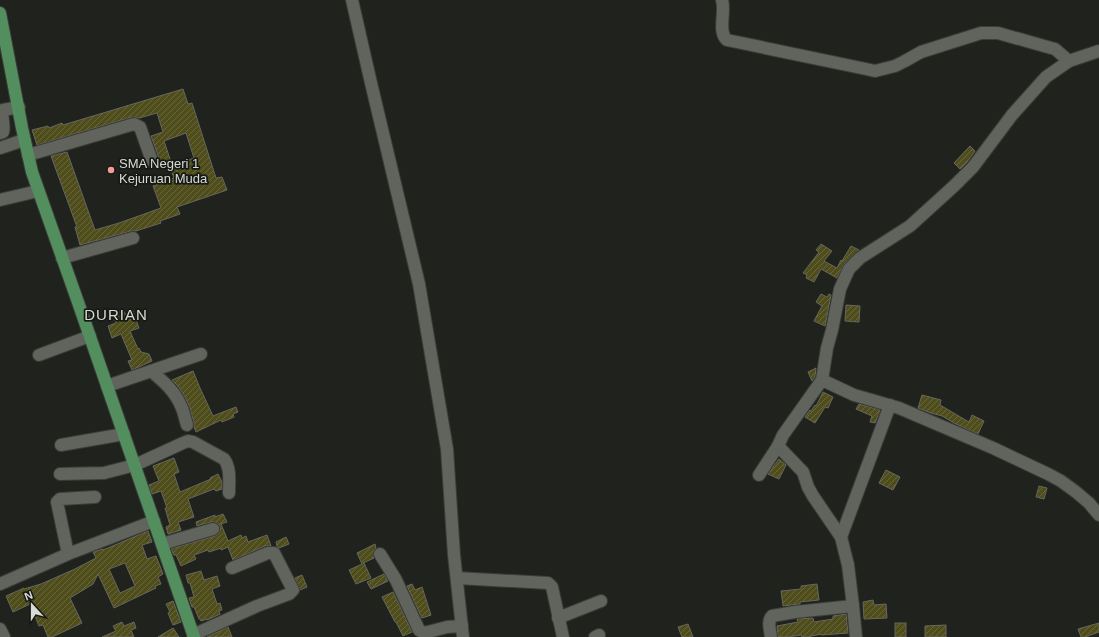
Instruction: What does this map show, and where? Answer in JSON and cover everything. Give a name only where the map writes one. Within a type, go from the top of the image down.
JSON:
[{"type":"main road","points":[[0,13],[24,140],[38,191],[135,465],[193,636]]},
{"type":"street","points":[[352,0],[420,284],[447,450],[454,555],[463,631],[447,627],[428,633],[421,632],[396,580],[380,554]]},
{"type":"street","points":[[722,0],[724,5],[722,33],[727,40],[866,70],[875,71],[888,68],[906,61],[921,52],[981,33],[998,33],[1055,50],[1069,61]]},
{"type":"street","points":[[758,475],[778,446],[783,435],[822,380],[827,348],[840,289],[849,269],[860,258],[910,226],[954,186],[973,166],[1030,93],[1046,77],[1069,61],[1099,52]]},
{"type":"street","points":[[0,133],[4,129],[3,110],[19,108]]},
{"type":"street","points":[[28,155],[134,124],[140,127],[152,161]]},
{"type":"street","points":[[0,148],[24,140]]},
{"type":"street","points":[[0,200],[38,191]]},
{"type":"street","points":[[62,258],[133,238]]},
{"type":"street","points":[[39,355],[90,336]]},
{"type":"street","points":[[107,386],[201,354]]},
{"type":"street","points":[[151,371],[165,383],[177,398],[187,425]]},
{"type":"street","points":[[822,380],[854,395],[899,408],[993,448],[1048,474],[1076,492],[1089,503],[1099,515]]},
{"type":"street","points":[[841,537],[890,405]]},
{"type":"street","points":[[61,445],[124,434]]},
{"type":"street","points":[[60,474],[104,473],[135,465],[184,443],[191,442],[226,461],[228,468],[229,493]]},
{"type":"street","points":[[778,446],[803,472],[813,496],[841,537],[848,565],[856,637]]},
{"type":"street","points":[[68,554],[57,502],[60,499],[94,497]]},
{"type":"street","points":[[0,584],[68,554],[154,521]]},
{"type":"street","points":[[162,544],[213,529]]},
{"type":"street","points":[[193,636],[257,606],[290,594],[293,590],[274,552],[268,553],[232,568]]},
{"type":"street","points":[[457,578],[548,583],[552,587],[563,637]]},
{"type":"street","points":[[558,618],[601,601]]},
{"type":"street","points":[[771,637],[769,621],[770,617],[772,616],[853,606]]},
{"type":"street","points":[[0,629],[4,637]]},
{"type":"building","points":[[183,89],[188,104],[192,103],[216,178],[222,177],[227,190],[177,207],[180,214],[160,221],[161,223],[80,245],[75,227],[77,227],[51,156],[67,152],[95,230],[161,208],[153,186],[174,178],[170,167],[194,158],[186,133],[164,141],[171,162],[158,166],[159,158],[151,136],[163,132],[157,113],[139,118],[132,117],[37,145],[32,130],[48,126],[49,128],[62,123],[63,125]]},
{"type":"building","points":[[970,146],[975,151],[960,169],[954,163]]},
{"type":"building","points":[[821,244],[832,251],[824,261],[837,268],[851,246],[859,250],[844,264],[837,278],[821,269],[814,282],[806,278],[807,275],[803,273],[819,252],[816,250]]},
{"type":"building","points":[[821,294],[827,297],[829,294],[831,295],[825,326],[814,321],[822,306],[816,302]]},
{"type":"building","points":[[846,305],[860,306],[859,322],[845,321]]},
{"type":"building","points":[[123,310],[125,314],[133,311],[139,328],[130,331],[138,349],[139,348],[141,352],[149,354],[152,361],[132,370],[128,361],[132,360],[121,334],[112,338],[108,326],[116,323],[113,314]]},
{"type":"building","points":[[816,368],[815,377],[812,381],[808,372]]},
{"type":"building","points":[[193,371],[213,416],[236,407],[238,412],[233,414],[234,417],[222,422],[221,420],[196,432],[190,408],[185,397],[172,380]]},
{"type":"building","points":[[823,392],[833,397],[828,408],[825,407],[815,423],[805,417],[815,405],[816,406]]},
{"type":"building","points":[[922,395],[941,400],[940,405],[969,422],[972,415],[984,421],[978,434],[942,416],[918,408]]},
{"type":"building","points":[[859,404],[880,410],[875,423],[870,422],[872,416],[856,409]]},
{"type":"building","points":[[174,458],[179,472],[174,474],[180,492],[211,479],[210,478],[218,474],[222,482],[222,489],[216,491],[214,489],[188,499],[194,517],[178,522],[181,530],[168,534],[166,527],[170,525],[165,508],[167,508],[161,491],[152,494],[149,485],[159,481],[153,466]]},
{"type":"building","points":[[779,459],[786,465],[779,479],[768,474]]},
{"type":"building","points":[[886,470],[900,477],[893,490],[879,483]]},
{"type":"building","points":[[1039,486],[1047,488],[1044,499],[1036,497]]},
{"type":"building","points":[[223,514],[227,522],[221,524],[228,541],[241,535],[242,538],[246,536],[248,542],[267,535],[271,546],[265,546],[233,560],[228,547],[209,552],[208,550],[194,555],[196,559],[181,566],[176,555],[174,555],[171,549],[218,534],[220,527],[215,522],[197,526],[196,522],[215,515],[215,517]]},
{"type":"building","points":[[148,531],[152,542],[142,545],[147,559],[156,556],[163,574],[158,577],[161,584],[155,586],[156,588],[114,608],[98,574],[93,584],[70,598],[82,623],[52,637],[48,637],[43,625],[39,626],[30,604],[13,612],[6,596],[24,588],[41,584],[75,569],[96,558],[93,552],[103,550]],"holes":[[[125,563],[135,586],[120,593],[109,569]]]},
{"type":"building","points":[[286,537],[289,544],[279,548],[276,542]]},
{"type":"building","points":[[375,544],[376,548],[373,554],[374,558],[363,563],[371,578],[356,584],[349,570],[362,564],[357,553]]},
{"type":"building","points":[[201,571],[204,580],[217,576],[220,586],[212,589],[217,604],[220,603],[222,610],[219,611],[220,614],[201,621],[194,607],[192,607],[189,598],[194,597],[186,575]]},
{"type":"building","points":[[384,574],[388,581],[371,589],[367,582]]},
{"type":"building","points":[[302,575],[307,587],[300,590],[295,578]]},
{"type":"building","points":[[412,584],[415,590],[422,587],[431,615],[422,618],[407,586]]},
{"type":"building","points":[[817,584],[819,600],[783,606],[781,591],[801,589],[801,586]]},
{"type":"building","points":[[393,592],[412,632],[403,636],[382,597]]},
{"type":"building","points":[[873,600],[874,605],[886,604],[887,618],[864,619],[863,602]]},
{"type":"building","points":[[173,601],[181,622],[173,625],[168,613],[170,612],[166,604]]},
{"type":"building","points":[[846,614],[848,633],[821,634],[807,637],[802,637],[801,635],[778,637],[777,626],[798,622],[797,619],[813,618],[814,622],[833,619],[833,616]]},
{"type":"building","points":[[122,622],[124,626],[134,622],[136,628],[131,630],[134,637],[102,637],[116,631],[113,626]]},
{"type":"building","points":[[895,623],[906,623],[906,637],[895,637]]},
{"type":"building","points":[[1099,623],[1099,632],[1081,637],[1078,629]]},
{"type":"building","points":[[688,624],[693,637],[682,637],[678,627]]},
{"type":"building","points":[[946,625],[946,637],[925,637],[925,626]]},
{"type":"building","points":[[228,627],[232,637],[207,637]]},
{"type":"building","points":[[173,628],[179,637],[158,637]]},
{"type":"place","name":"SMA Negeri 1 Kejuruan Muda","points":[[111,170]]},
{"type":"district","name":"DURIAN","points":[[116,315]]}]
